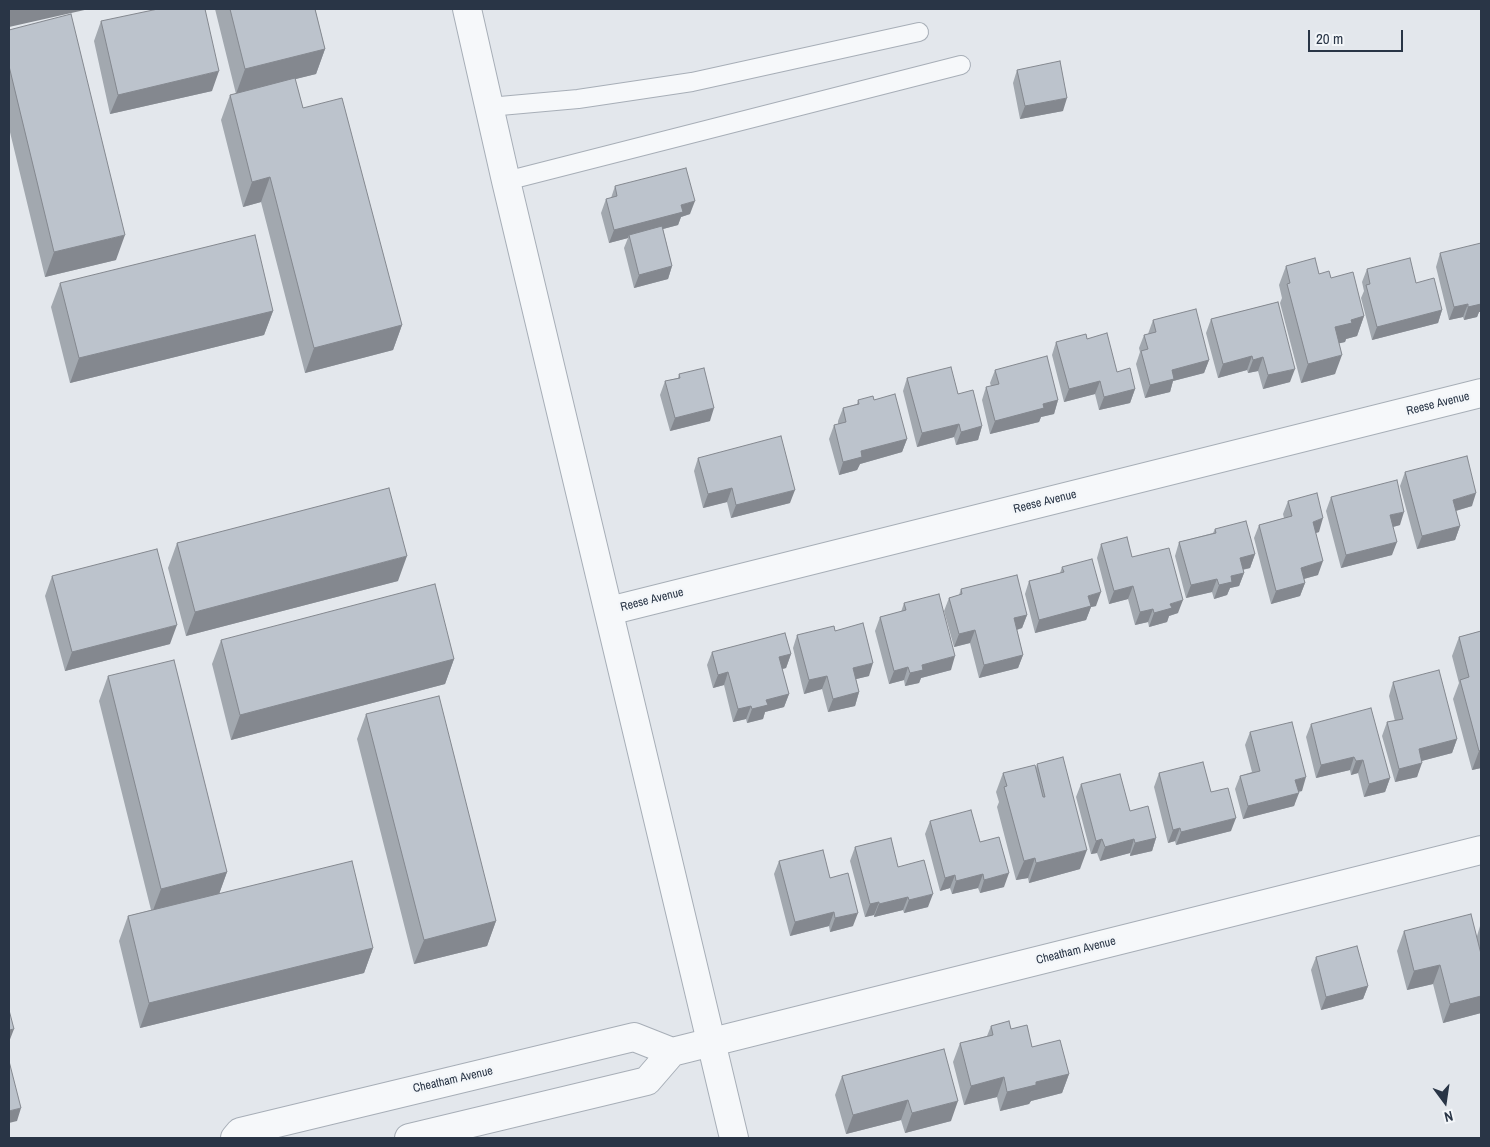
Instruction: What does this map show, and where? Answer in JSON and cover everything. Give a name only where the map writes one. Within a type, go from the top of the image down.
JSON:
[{"type":"street","points":[[467,9],[506,181],[734,1138]]},
{"type":"street","name":"Reese Avenue","points":[[609,611],[1481,393]]},
{"type":"street","name":"Cheatham Avenue","points":[[235,1138],[240,1132],[634,1037],[672,1052],[1481,850]]},
{"type":"street","points":[[409,1138],[647,1081],[672,1052]]},
{"type":"lane","points":[[490,107],[578,99],[692,82],[919,32]]},
{"type":"lane","points":[[506,181],[960,65]]},
{"type":"building","points":[[158,9],[205,9],[219,71],[118,95],[101,21]]},
{"type":"building","points":[[230,9],[315,9],[325,49],[245,69]]},
{"type":"building","points":[[71,14],[125,235],[54,252],[9,66],[9,30]]},
{"type":"building","points":[[1060,61],[1067,98],[1025,106],[1017,70]]},
{"type":"building","points":[[295,78],[303,108],[342,98],[402,325],[314,348],[270,177],[252,182],[230,95]]},
{"type":"building","points":[[686,168],[695,201],[681,205],[683,212],[614,230],[606,199],[617,196],[615,186]]},
{"type":"building","points":[[662,226],[672,266],[639,275],[629,235]]},
{"type":"building","points":[[255,235],[273,311],[79,358],[60,283]]},
{"type":"building","points":[[1481,243],[1481,304],[1468,307],[1468,304],[1454,307],[1440,253]]},
{"type":"building","points":[[1315,258],[1319,274],[1329,271],[1331,278],[1353,272],[1364,316],[1351,320],[1352,323],[1335,327],[1342,355],[1308,364],[1287,284],[1290,283],[1286,266]]},
{"type":"building","points":[[1410,258],[1416,283],[1434,278],[1442,310],[1377,327],[1366,285],[1370,284],[1367,269]]},
{"type":"building","points":[[1278,302],[1295,369],[1268,375],[1263,357],[1253,360],[1252,356],[1223,364],[1211,319]]},
{"type":"building","points":[[1196,309],[1209,360],[1172,370],[1174,379],[1150,385],[1141,351],[1148,349],[1144,335],[1156,332],[1153,320]]},
{"type":"building","points":[[1107,333],[1117,372],[1130,368],[1135,389],[1104,397],[1100,381],[1069,389],[1056,342],[1086,334],[1087,339]]},
{"type":"building","points":[[1047,356],[1058,400],[1043,404],[1044,408],[995,421],[986,387],[999,384],[995,370]]},
{"type":"building","points":[[951,367],[958,394],[973,390],[982,426],[961,432],[959,424],[922,433],[907,378]]},
{"type":"building","points":[[704,368],[714,408],[675,418],[665,381],[680,378],[679,374]]},
{"type":"building","points":[[895,394],[907,439],[861,451],[862,457],[843,462],[834,425],[846,422],[843,408],[859,404],[858,400],[873,396],[874,400]]},
{"type":"building","points":[[781,436],[795,490],[736,505],[732,488],[708,494],[698,458]]},
{"type":"building","points":[[1467,456],[1476,493],[1453,500],[1460,526],[1422,536],[1405,472]]},
{"type":"building","points":[[1397,480],[1404,512],[1390,515],[1397,542],[1346,555],[1331,497]]},
{"type":"building","points":[[389,488],[407,556],[195,612],[177,543]]},
{"type":"building","points":[[1317,493],[1323,518],[1313,522],[1323,561],[1301,568],[1305,583],[1276,591],[1259,525],[1292,516],[1288,501]]},
{"type":"building","points":[[1246,521],[1255,554],[1240,558],[1244,573],[1231,576],[1232,582],[1219,585],[1217,579],[1191,585],[1179,542],[1216,533],[1215,529]]},
{"type":"building","points":[[1127,537],[1132,557],[1169,548],[1183,600],[1170,604],[1172,608],[1154,613],[1153,609],[1140,612],[1133,586],[1114,591],[1101,544]]},
{"type":"building","points":[[157,549],[177,625],[72,652],[52,576]]},
{"type":"building","points":[[1092,559],[1101,592],[1088,596],[1091,606],[1039,620],[1029,581],[1064,572],[1062,567]]},
{"type":"building","points":[[1017,575],[1027,615],[1014,618],[1023,655],[984,665],[975,630],[959,634],[949,598],[962,594],[961,589]]},
{"type":"building","points":[[435,584],[454,659],[240,715],[221,640]]},
{"type":"building","points":[[939,594],[955,656],[922,665],[923,670],[910,673],[908,667],[894,671],[880,617],[906,610],[904,603]]},
{"type":"building","points":[[863,623],[873,663],[853,668],[859,692],[833,699],[827,676],[809,680],[797,635],[834,626],[835,631]]},
{"type":"building","points":[[1481,631],[1481,750],[1479,751],[1460,680],[1469,677],[1459,637]]},
{"type":"building","points":[[785,633],[791,654],[779,657],[789,694],[766,700],[768,705],[752,709],[751,706],[738,709],[728,672],[718,675],[712,652]]},
{"type":"building","points":[[174,660],[227,872],[161,889],[108,676]]},
{"type":"building","points":[[1439,670],[1457,739],[1419,749],[1422,763],[1399,769],[1387,722],[1403,719],[1393,682]]},
{"type":"building","points":[[439,696],[496,921],[424,940],[366,714]]},
{"type":"building","points":[[1371,708],[1390,778],[1369,784],[1363,760],[1356,761],[1354,757],[1321,765],[1311,724]]},
{"type":"building","points":[[1292,722],[1306,777],[1295,780],[1299,793],[1248,806],[1240,776],[1260,771],[1250,732]]},
{"type":"building","points":[[1063,757],[1087,850],[1036,863],[1035,858],[1024,861],[1004,787],[1007,786],[1003,773],[1035,765],[1043,797],[1045,797],[1037,764]]},
{"type":"building","points":[[1203,762],[1211,792],[1228,788],[1236,818],[1181,832],[1180,828],[1173,830],[1159,773]]},
{"type":"building","points":[[1120,774],[1130,811],[1148,806],[1156,838],[1135,843],[1134,839],[1105,847],[1102,839],[1096,841],[1081,784]]},
{"type":"building","points":[[971,810],[980,842],[999,837],[1009,873],[984,880],[983,874],[956,881],[955,875],[945,878],[930,821]]},
{"type":"building","points":[[891,838],[898,867],[924,860],[933,894],[909,900],[908,897],[879,904],[879,902],[870,904],[855,847]]},
{"type":"building","points":[[823,850],[830,878],[848,873],[858,913],[835,918],[834,912],[795,922],[779,861]]},
{"type":"building","points":[[352,861],[373,948],[149,1003],[128,916]]},
{"type":"building","points":[[1471,914],[1481,954],[1481,996],[1450,1004],[1440,965],[1414,971],[1404,931]]},
{"type":"building","points":[[1357,946],[1368,986],[1326,997],[1316,957]]},
{"type":"building","points":[[9,1010],[14,1029],[9,1030]]},
{"type":"building","points":[[1009,1021],[1011,1029],[1027,1025],[1032,1047],[1060,1040],[1069,1074],[1036,1082],[1036,1085],[1007,1092],[1004,1077],[971,1086],[960,1043],[993,1035],[991,1026]]},
{"type":"building","points":[[944,1049],[958,1101],[912,1113],[908,1100],[853,1115],[842,1076]]},
{"type":"building","points":[[9,1061],[21,1108],[9,1111]]}]
